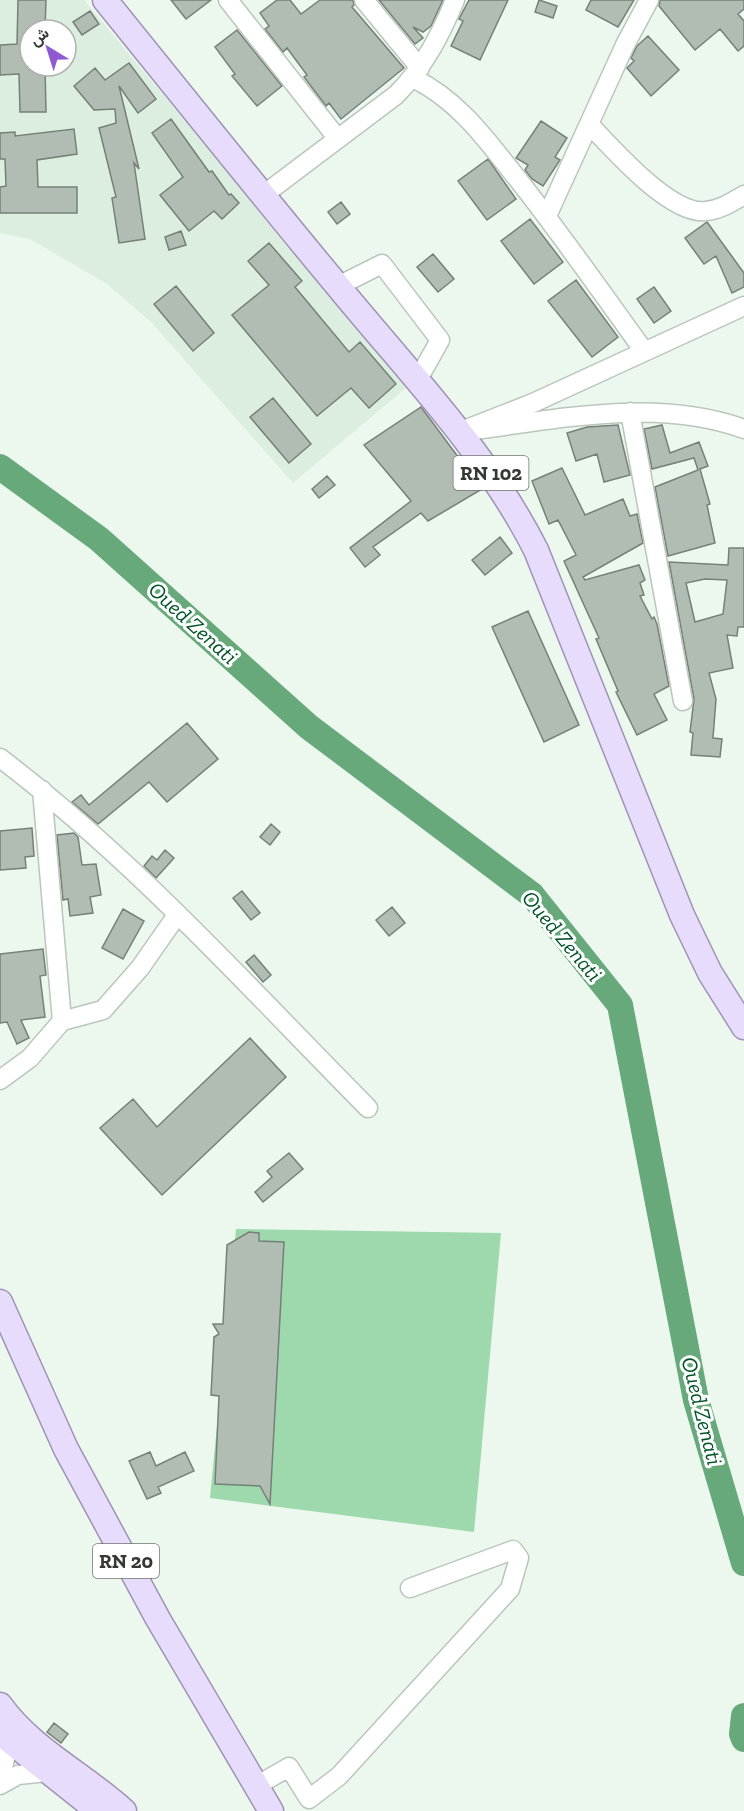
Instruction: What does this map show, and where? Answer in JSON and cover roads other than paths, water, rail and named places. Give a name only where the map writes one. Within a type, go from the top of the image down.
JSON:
[{"type":"main road","name":"RN 102","points":[[105,0],[262,196],[459,432],[516,511],[536,549],[682,915],[710,973],[744,1027]]},
{"type":"main road","name":"RN 20","points":[[0,1302],[66,1449],[158,1619],[271,1811]]},
{"type":"main road","points":[[0,1705],[27,1735],[93,1784],[124,1811]]},
{"type":"main road","points":[[0,1735],[98,1811]]},
{"type":"street","points":[[228,0],[338,139]]},
{"type":"street","points":[[364,0],[416,73],[452,101],[472,122],[547,216],[644,351]]},
{"type":"street","points":[[262,196],[396,95],[416,73],[437,42],[455,0]]},
{"type":"street","points":[[547,216],[625,45],[649,0]]},
{"type":"street","points":[[589,124],[663,196],[686,207],[703,212],[720,208],[744,195]]},
{"type":"street","points":[[338,286],[382,264],[440,340],[417,381]]},
{"type":"street","points":[[459,432],[533,403],[744,306]]},
{"type":"street","points":[[459,432],[630,411],[706,417],[742,426]]},
{"type":"street","points":[[630,411],[683,701]]},
{"type":"street","points":[[0,758],[42,790],[127,864],[368,1108]]},
{"type":"street","points":[[42,790],[62,1021]]},
{"type":"street","points":[[0,1080],[30,1058],[62,1021],[103,1010],[140,968],[177,915]]},
{"type":"street","points":[[256,1786],[289,1767],[309,1799],[339,1776],[510,1589],[519,1558],[513,1550],[410,1588]]},
{"type":"street","points":[[0,1735],[5,1759],[0,1781]]},
{"type":"street","points":[[0,1785],[18,1775],[47,1772]]},
{"type":"waterway","name":"Oued Zenati","points":[[0,467],[99,539],[309,727],[532,895],[620,1005],[696,1400],[744,1563]]},
{"type":"waterway","name":"Oued Zenati","points":[[744,1716],[742,1734],[744,1739]]}]
